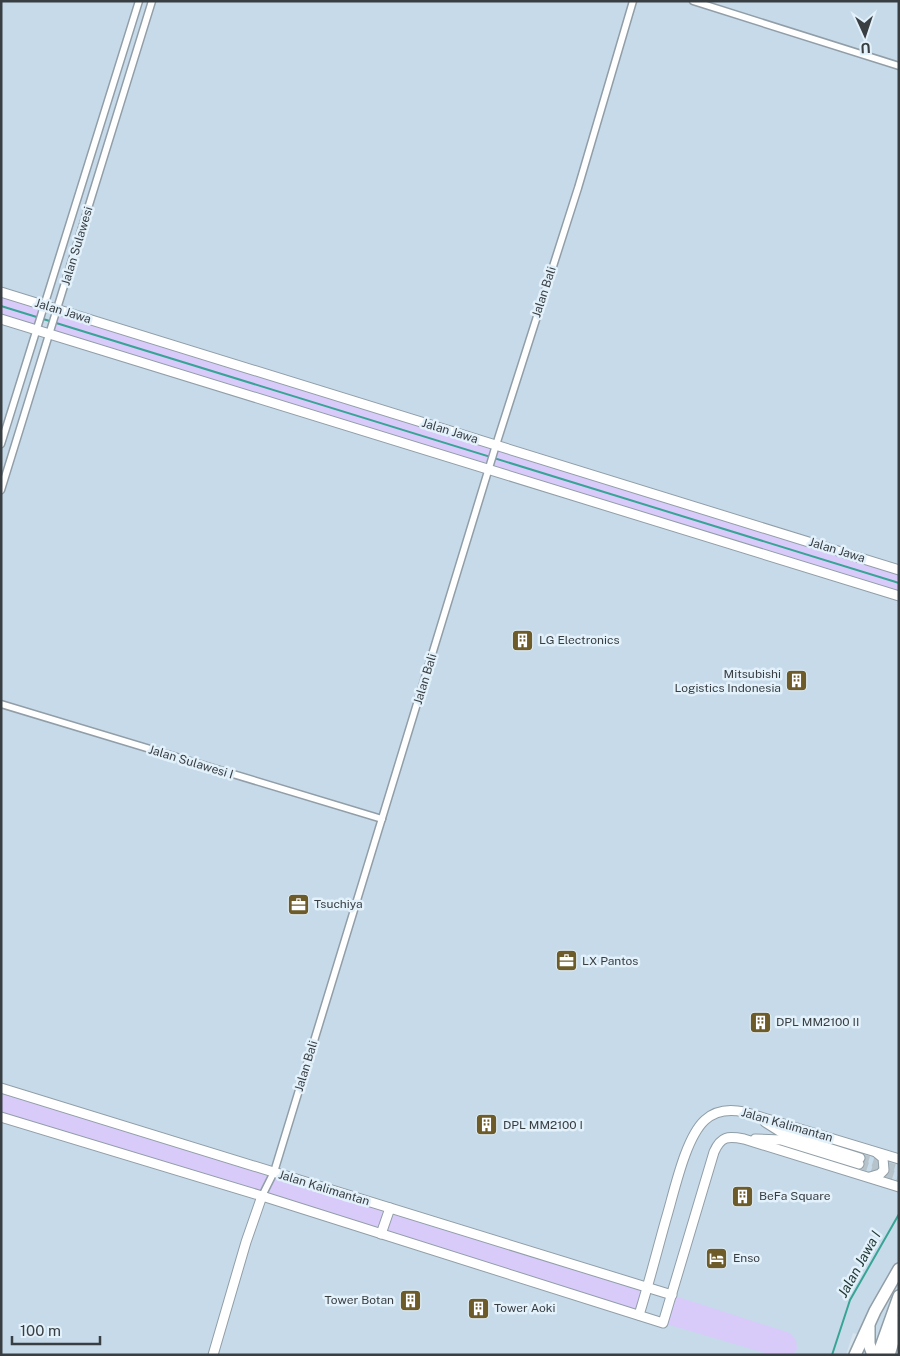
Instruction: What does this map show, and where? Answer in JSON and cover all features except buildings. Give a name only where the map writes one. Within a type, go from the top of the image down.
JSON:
[{"type":"highway","points":[[855,1355],[869,1324],[899,1270]]},
{"type":"highway","points":[[878,1355],[899,1296]]},
{"type":"highway","points":[[889,1355],[899,1321]]},
{"type":"highway","points":[[869,1324],[869,1344],[873,1355]]},
{"type":"highway","points":[[893,1355],[899,1336]]},
{"type":"street","name":"Jalan Sulawesi","points":[[1,444],[139,1]]},
{"type":"street","name":"Jalan Sulawesi","points":[[1,490],[152,1]]},
{"type":"street","name":"Jalan Bali","points":[[213,1355],[246,1242],[262,1196],[274,1172],[495,447],[578,188],[633,1]]},
{"type":"street","points":[[693,1],[899,66]]},
{"type":"street","name":"Jalan Jawa","points":[[1,292],[56,312],[899,570]]},
{"type":"street","name":"Jalan Jawa","points":[[1,319],[38,328],[490,466],[899,596]]},
{"type":"street","name":"Jalan Sulawesi I","points":[[1,704],[382,819]]},
{"type":"street","name":"Jalan Kalimantan","points":[[1,1088],[672,1296]]},
{"type":"street","name":"Jalan Kalimantan","points":[[639,1315],[676,1182],[691,1140],[705,1119],[718,1112],[732,1110],[752,1114],[899,1159]]},
{"type":"street","points":[[744,1139],[781,1140],[859,1162],[784,1134],[752,1114]]},
{"type":"street","name":"Jalan Kalimantan","points":[[1,1117],[262,1196],[663,1323],[718,1144],[724,1139],[732,1137],[744,1139],[899,1186]]},
{"type":"street","points":[[866,1176],[876,1176],[884,1170],[883,1158],[875,1151]]},
{"type":"street","points":[[382,1234],[390,1208]]},
{"type":"shaded area","points":[[1,1],[899,1],[899,1347],[853,1333],[846,1355],[1,1355]]},
{"type":"shaded area","points":[[1,292],[45,305],[37,330],[1,319]]},
{"type":"shaded area","points":[[57,309],[899,570],[899,596],[49,334]]},
{"type":"shaded area","points":[[1,1088],[647,1288],[639,1315],[1,1117]]},
{"type":"shaded area","points":[[672,1295],[790,1333],[796,1340],[797,1349],[793,1355],[772,1355],[663,1323]]},
{"type":"waterway","points":[[1,306],[899,583]]},
{"type":"waterway","name":"Jalan Jawa I","points":[[832,1355],[850,1300],[899,1214]]},
{"type":"tunnel","points":[[860,1158],[899,1170]]},
{"type":"tunnel","points":[[859,1164],[899,1177]]},
{"type":"place","name":"LG Electronics","points":[[523,640]]},
{"type":"place","name":"Mitsubishi Logistics Indonesia","points":[[797,681]]},
{"type":"place","name":"Tsuchiya","points":[[298,904]]},
{"type":"place","name":"LX Pantos","points":[[566,961]]},
{"type":"place","name":"DPL MM2100 II","points":[[760,1022]]},
{"type":"place","name":"DPL MM2100 I","points":[[487,1125]]},
{"type":"place","name":"BeFa Square","points":[[743,1196]]},
{"type":"place","name":"Enso","points":[[717,1258]]},
{"type":"place","name":"Tower Botan","points":[[410,1300]]},
{"type":"place","name":"Tower Aoki","points":[[478,1308]]}]
